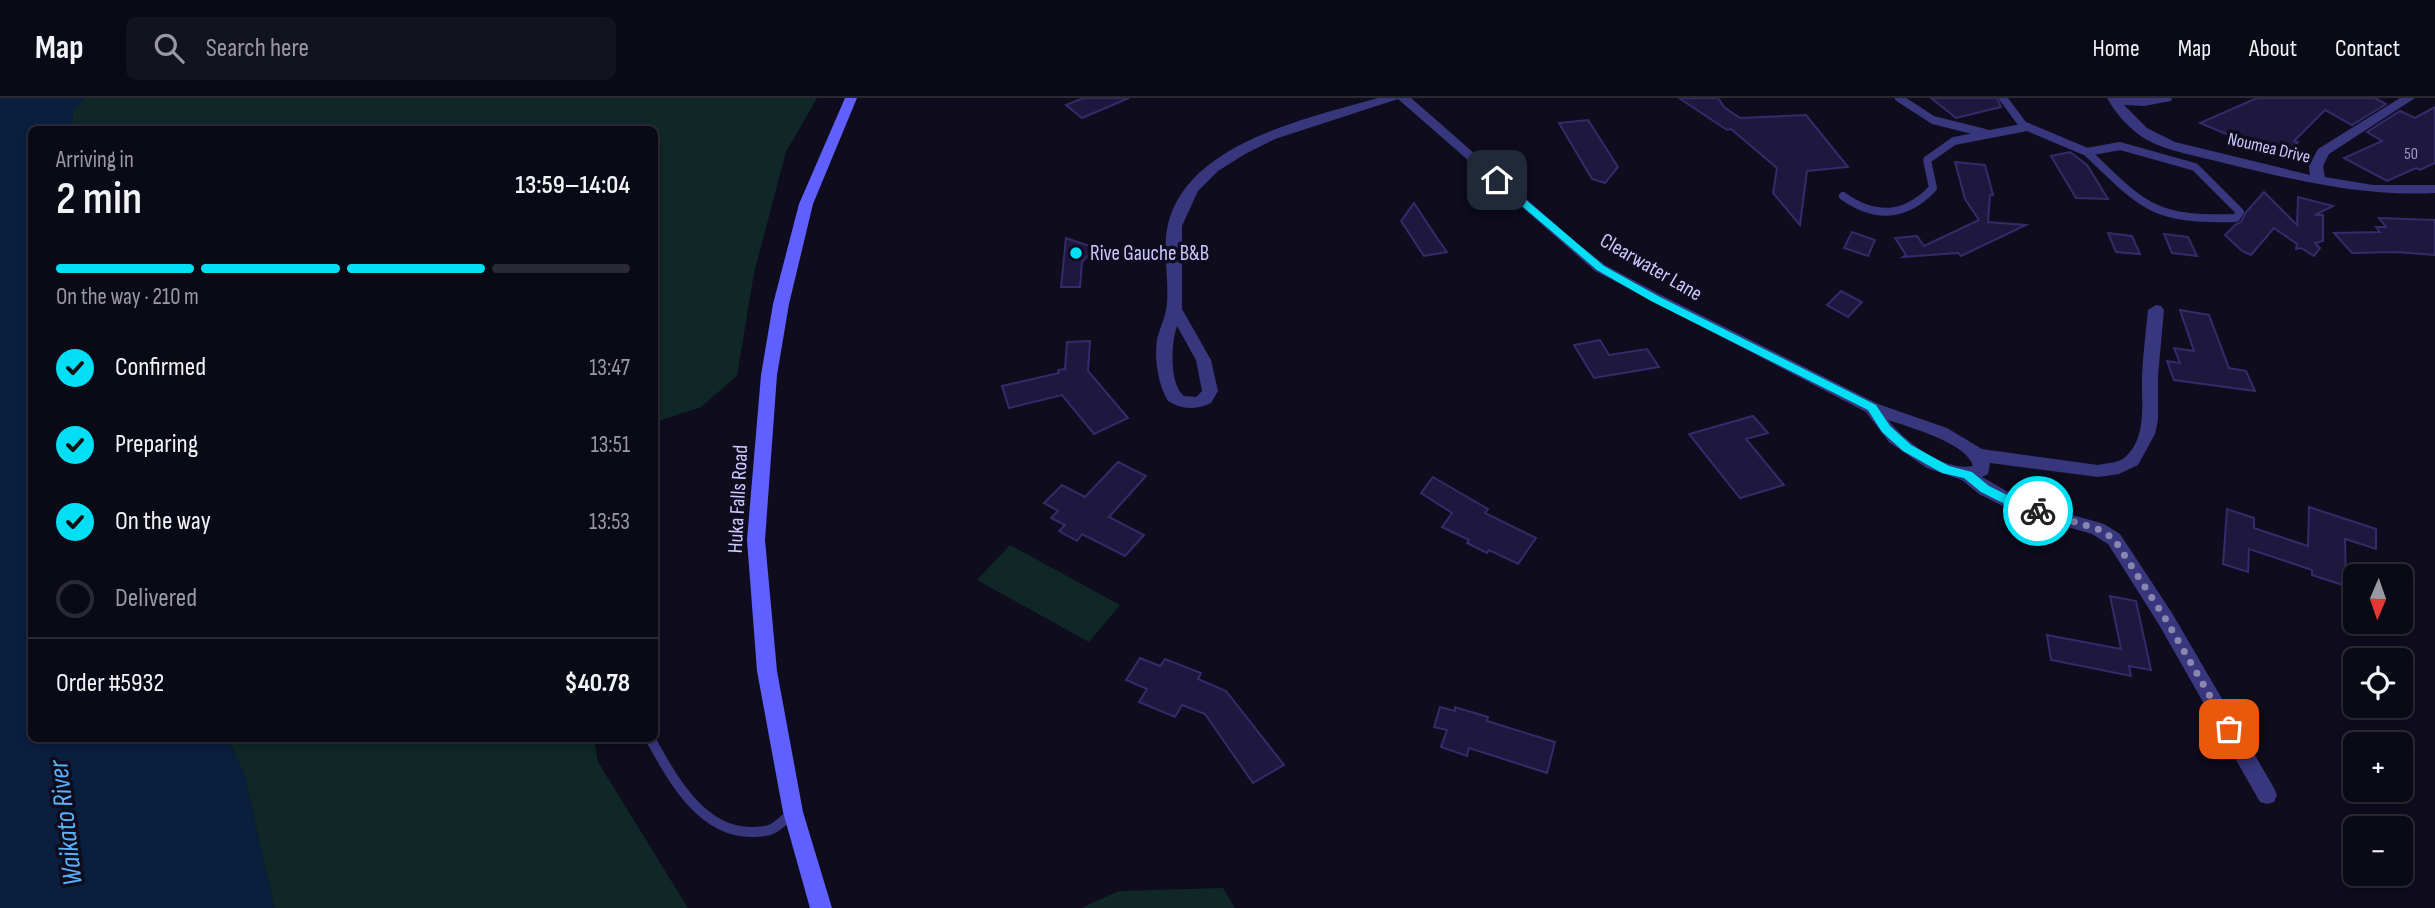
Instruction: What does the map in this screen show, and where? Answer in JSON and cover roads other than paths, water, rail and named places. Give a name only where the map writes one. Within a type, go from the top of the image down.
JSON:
[{"type":"street","name":"Huka Falls Road","points":[[821,908],[793,812],[766,658],[756,540],[769,375],[781,304],[806,204],[851,98]]},
{"type":"street","points":[[1174,309],[1203,358],[1211,387],[1208,396],[1202,401],[1183,401],[1174,397],[1169,387],[1164,343],[1174,309],[1171,247],[1178,213],[1195,187],[1230,156],[1272,136],[1392,98]]},
{"type":"street","name":"Clearwater Lane","points":[[1403,98],[1600,268],[1872,408],[1941,432],[1977,455]]},
{"type":"street","points":[[2114,99],[2144,102],[2166,98]]},
{"type":"street","points":[[2318,179],[2316,166],[2323,152],[2409,98]]},
{"type":"street","name":"Noumea Drive","points":[[2114,99],[2137,129],[2160,142],[2318,179],[2379,190],[2404,192],[2435,189]]},
{"type":"street","points":[[1968,475],[1976,474],[1982,469],[1977,455],[2098,471],[2119,468],[2132,461],[2147,434],[2150,420],[2150,376],[2156,310]]},
{"type":"street","name":"Clearwater Lane","points":[[1872,408],[1886,429],[1907,448],[1946,470],[1968,475],[1985,489],[2019,506],[2098,529],[2114,539],[2165,618],[2267,795]]},
{"type":"lane","points":[[1899,98],[1933,120],[1990,134]]},
{"type":"lane","points":[[2003,98],[2027,127],[2087,152],[2132,196],[2167,215],[2194,219],[2236,218],[2240,212],[2195,167],[2130,147],[2120,146],[2087,152]]},
{"type":"lane","points":[[1843,196],[1856,207],[1902,213],[1922,203],[1933,188],[1927,160],[1954,141],[2027,127]]},
{"type":"lane","points":[[652,742],[692,806],[735,832],[769,831],[793,812]]},
{"type":"water","name":"Waikato River","points":[[0,98],[85,98],[73,111],[72,126],[28,126],[28,742],[229,742],[244,774],[274,908],[0,908]]},
{"type":"place","name":"Rive Gauche B&B","points":[[1076,253]]}]
